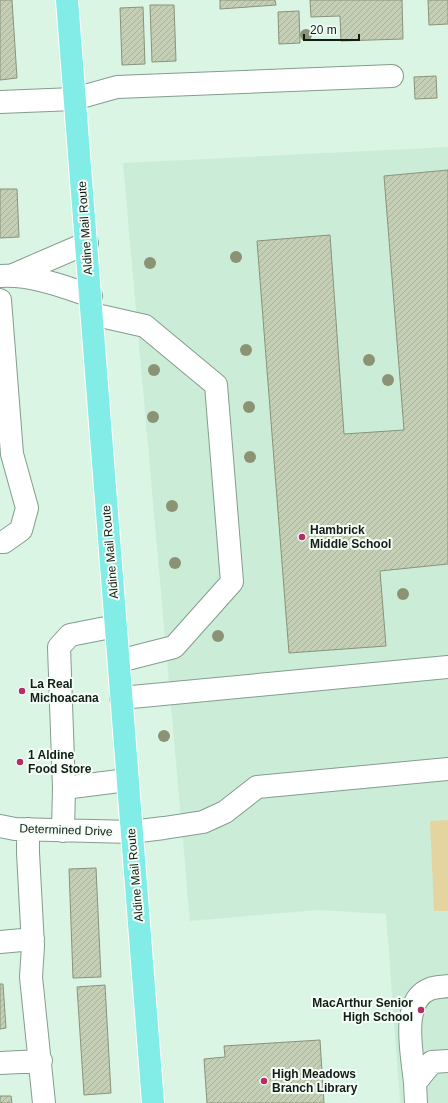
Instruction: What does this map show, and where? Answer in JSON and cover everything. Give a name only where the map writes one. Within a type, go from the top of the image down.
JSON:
[{"type":"main road","name":"Aldine Mail Route","points":[[67,0],[153,1103]]},
{"type":"street","points":[[0,102],[74,99],[117,87],[392,76]]},
{"type":"street","points":[[7,275],[87,243]]},
{"type":"street","points":[[7,275],[54,284],[91,305],[145,326],[216,385],[232,582],[174,647],[119,661]]},
{"type":"street","points":[[0,300],[4,411],[12,454],[27,508],[21,530],[4,542],[0,542]]},
{"type":"street","points":[[63,830],[64,788],[59,647],[70,635],[116,626]]},
{"type":"street","points":[[122,698],[448,667]]},
{"type":"street","name":"Determined Drive","points":[[0,826],[28,829],[131,832],[203,822],[232,808],[257,787],[448,769]]},
{"type":"street","points":[[64,788],[127,780]]},
{"type":"street","points":[[28,829],[33,939],[31,977],[41,1061],[44,1103]]},
{"type":"street","points":[[0,942],[33,939]]},
{"type":"street","points":[[416,1093],[409,1021],[415,1002],[429,989],[448,986]]},
{"type":"street","points":[[416,1093],[432,1062],[448,1060]]},
{"type":"street","points":[[0,1063],[41,1061]]},
{"type":"shaded area","name":"Hambrick Middle School","points":[[448,147],[448,1103],[400,1103],[386,914],[318,910],[190,921],[123,163]]},
{"type":"shaded area","points":[[448,820],[448,911],[434,911],[430,821]]},
{"type":"building","points":[[0,0],[12,0],[17,78],[0,80]]},
{"type":"building","points":[[220,0],[275,0],[276,5],[220,9]]},
{"type":"building","points":[[310,0],[402,0],[403,39],[341,41],[340,16],[311,17]]},
{"type":"building","points":[[428,0],[448,0],[448,24],[429,25]]},
{"type":"building","points":[[150,5],[174,5],[176,61],[152,62]]},
{"type":"building","points":[[143,7],[145,64],[122,65],[120,8]]},
{"type":"building","points":[[299,11],[300,43],[279,44],[278,12]]},
{"type":"building","points":[[436,76],[437,98],[415,99],[414,77]]},
{"type":"building","points":[[448,170],[448,564],[380,571],[386,646],[289,653],[257,241],[330,235],[344,434],[404,430],[384,176]]},
{"type":"building","points":[[0,189],[17,189],[19,237],[0,238]]},
{"type":"building","points":[[96,868],[101,977],[73,978],[69,869]]},
{"type":"building","points":[[0,984],[3,984],[6,1028],[0,1029]]},
{"type":"building","points":[[105,985],[111,1093],[84,1095],[77,987]]},
{"type":"building","name":"High Meadows Branch Library","points":[[320,1040],[324,1103],[207,1103],[204,1059],[225,1057],[224,1046]]},
{"type":"building","points":[[0,1096],[11,1096],[12,1103],[0,1103]]},
{"type":"place","name":"Hambrick Middle School","points":[[302,537]]},
{"type":"place","name":"La Real Michoacana","points":[[22,691]]},
{"type":"place","name":"1 Aldine Food Store","points":[[20,762]]},
{"type":"place","name":"MacArthur Senior High School","points":[[421,1010]]},
{"type":"place","name":"High Meadows Branch Library","points":[[264,1081]]}]
